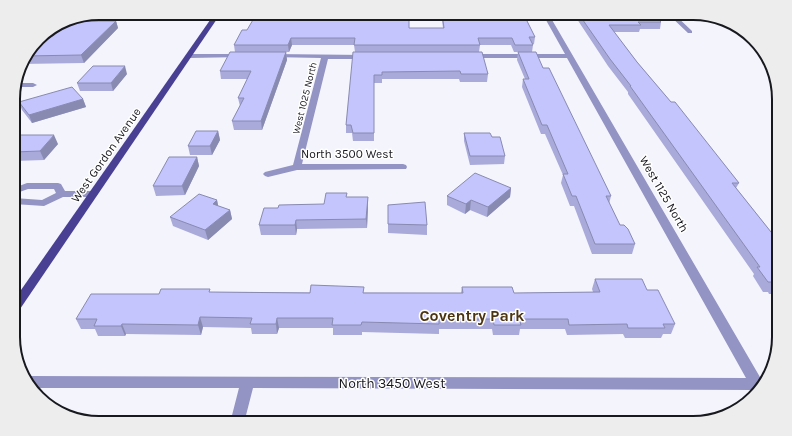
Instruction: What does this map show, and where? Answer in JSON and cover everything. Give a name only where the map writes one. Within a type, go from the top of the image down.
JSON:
[{"type":"main road","name":"West Gordon Avenue","points":[[20,301],[213,20]]},
{"type":"street","name":"West 1125 North","points":[[549,20],[757,384]]},
{"type":"street","points":[[677,20],[690,32]]},
{"type":"street","points":[[189,56],[248,56]]},
{"type":"street","points":[[264,56],[373,56]]},
{"type":"street","points":[[460,56],[570,56]]},
{"type":"street","name":"West 1025 North","points":[[298,167],[325,57]]},
{"type":"street","points":[[22,85],[33,85]]},
{"type":"street","name":"North 3500 West","points":[[268,174],[298,167],[402,168]]},
{"type":"street","points":[[20,189],[27,186],[58,186],[61,194]]},
{"type":"street","points":[[20,201],[44,203],[61,194],[93,194]]},
{"type":"street","name":"North 3450 West","points":[[34,382],[755,386]]},
{"type":"street","points":[[239,416],[247,383]]},
{"type":"building","points":[[253,20],[409,20],[409,28],[444,28],[443,20],[526,20],[535,37],[529,37],[533,45],[515,45],[512,38],[478,38],[480,45],[354,45],[355,38],[291,38],[288,45],[234,45],[242,30],[247,30]]},
{"type":"building","points":[[583,20],[659,20],[661,22],[638,22],[641,25],[609,25],[637,62],[671,102],[675,102],[739,183],[732,183],[772,233],[772,282],[768,282],[757,267],[760,267],[631,86]]},
{"type":"building","points":[[89,21],[116,21],[81,55],[33,56],[43,43],[64,28],[74,24]]},
{"type":"building","points":[[230,52],[286,52],[261,121],[232,121],[244,98],[238,98],[251,71],[220,71]]},
{"type":"building","points":[[353,52],[482,52],[488,74],[461,74],[460,71],[382,72],[382,75],[374,75],[374,133],[353,133],[351,125],[346,125]]},
{"type":"building","points":[[518,52],[536,52],[543,68],[549,68],[611,196],[606,196],[620,225],[624,225],[628,229],[635,244],[595,244],[576,196],[572,196],[563,174],[568,174],[547,125],[542,125],[523,79],[529,79]]},
{"type":"building","points":[[93,66],[125,66],[111,83],[77,83]]},
{"type":"building","points":[[72,87],[83,99],[29,115],[20,102]]},
{"type":"building","points":[[196,131],[218,131],[210,146],[188,146]]},
{"type":"building","points":[[464,133],[490,133],[492,137],[500,137],[505,156],[470,156]]},
{"type":"building","points":[[54,135],[40,151],[20,152],[20,136]]},
{"type":"building","points":[[169,157],[197,157],[182,186],[153,186]]},
{"type":"building","points":[[475,173],[511,188],[488,207],[471,200],[466,204],[447,196]]},
{"type":"building","points":[[326,193],[347,193],[346,197],[368,197],[366,219],[296,220],[295,225],[259,225],[264,208],[278,208],[279,205],[324,204]]},
{"type":"building","points":[[199,194],[217,200],[213,204],[230,210],[205,230],[170,217]]},
{"type":"building","points":[[425,202],[427,225],[388,224],[388,205]]},
{"type":"building","points":[[595,279],[642,279],[647,290],[658,290],[675,324],[663,324],[665,328],[628,328],[627,324],[569,325],[568,319],[519,319],[521,325],[494,325],[493,319],[439,319],[439,324],[362,322],[361,325],[332,325],[333,318],[277,318],[276,324],[250,324],[252,318],[200,317],[198,325],[122,324],[121,326],[94,326],[97,319],[76,319],[91,294],[159,294],[161,289],[210,289],[209,292],[310,293],[311,285],[364,287],[363,293],[463,293],[462,287],[512,287],[514,293],[600,292]]},
{"type":"district","name":"Coventry Park","points":[[472,315]]}]
